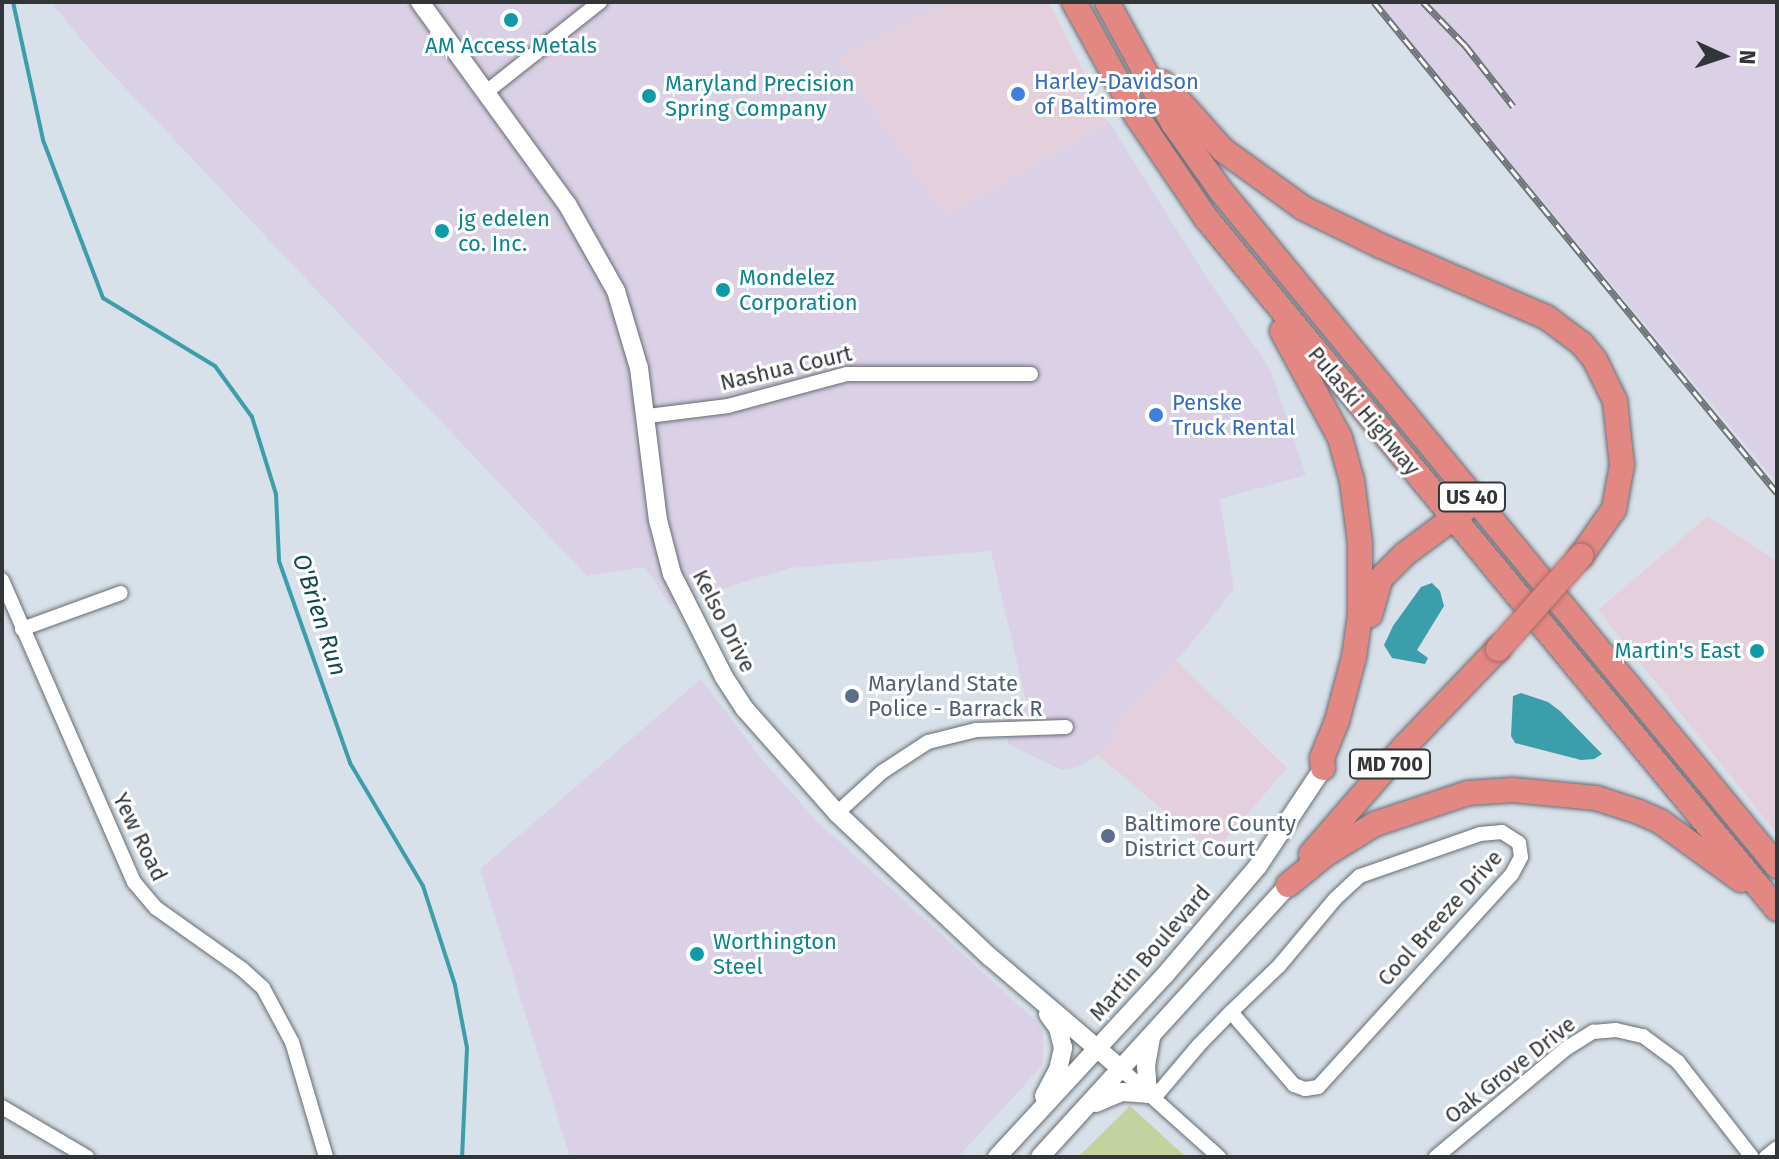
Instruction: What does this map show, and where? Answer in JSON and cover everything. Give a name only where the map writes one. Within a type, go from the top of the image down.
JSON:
[{"type":"highway","name":"Pulaski Highway","points":[[1074,2],[1166,162],[1235,254],[1774,905]]},
{"type":"highway","name":"Pulaski Highway","points":[[1115,18],[1173,123],[1221,191],[1777,866]]},
{"type":"highway","points":[[1090,34],[1115,18]]},
{"type":"highway","name":"MD 700","points":[[1115,18],[1206,133],[1270,187],[1347,231],[1546,317],[1582,344],[1595,360],[1615,401],[1622,465],[1614,509],[1581,556],[1403,748],[1288,885]]},
{"type":"highway","points":[[1235,254],[1328,411],[1346,458],[1357,508],[1361,575],[1354,657],[1337,721],[1322,758],[1323,768]]},
{"type":"highway","points":[[1453,518],[1476,502]]},
{"type":"highway","name":"MD 700","points":[[1323,768],[1355,688],[1372,600],[1380,579],[1405,554],[1453,518]]},
{"type":"highway","points":[[1288,885],[1326,854],[1375,824],[1468,793],[1533,790],[1596,798],[1661,822],[1774,905]]},
{"type":"street","name":"Kelso Drive","points":[[420,2],[567,204],[605,268],[634,345],[648,416],[658,520],[683,601],[745,709],[837,813],[1121,1069]]},
{"type":"street","points":[[485,93],[600,2]]},
{"type":"street","name":"Nashua Court","points":[[648,416],[728,406],[847,374],[1031,374]]},
{"type":"street","name":"Yew Road","points":[[2,580],[125,865],[143,896],[263,988],[283,1020],[318,1123],[326,1157]]},
{"type":"street","points":[[22,629],[121,593]]},
{"type":"street","points":[[837,813],[882,772],[928,742],[976,730],[1066,727]]},
{"type":"street","name":"Martin Boulevard","points":[[997,1157],[1098,1049],[1258,866],[1323,768]]},
{"type":"street","name":"Cool Breeze Drive","points":[[1151,1096],[1231,1012],[1279,966],[1335,899],[1360,876],[1480,834],[1502,832],[1519,843],[1521,857],[1512,874],[1318,1087],[1305,1089],[1294,1085],[1231,1012]]},
{"type":"street","name":"MD 700","points":[[1040,1157],[1288,885]]},
{"type":"street","points":[[1032,992],[1058,1028],[1063,1048],[1058,1070],[1035,1116]]},
{"type":"street","name":"Oak Grove Drive","points":[[1436,1157],[1567,1048],[1593,1032],[1616,1030],[1643,1036],[1678,1062],[1752,1157]]},
{"type":"street","points":[[1151,1037],[1146,1066],[1151,1096]]},
{"type":"street","points":[[1121,1069],[1219,1157]]},
{"type":"street","points":[[1084,1111],[1122,1092],[1151,1096]]},
{"type":"street","points":[[2,1107],[87,1157]]},
{"type":"street","points":[[1766,1157],[1777,1148]]},
{"type":"shaded area","points":[[51,2],[947,2],[838,58],[945,217],[1109,122],[1209,281],[1271,370],[1306,475],[1220,499],[1234,589],[1186,650],[1119,722],[1113,739],[1098,755],[1078,767],[1062,770],[1008,744],[1004,709],[1027,706],[991,551],[790,568],[670,605],[645,567],[587,576],[95,56]]},
{"type":"shaded area","points":[[947,2],[1049,2],[1108,122],[944,218],[838,57]]},
{"type":"shaded area","points":[[1377,2],[1777,2],[1777,483]]},
{"type":"shaded area","points":[[1708,516],[1777,561],[1777,834],[1598,610]]},
{"type":"shaded area","points":[[1176,660],[1287,768],[1214,853],[1098,755],[1113,739],[1119,722]]},
{"type":"shaded area","points":[[701,679],[763,761],[820,824],[1036,1021],[1043,1033],[1043,1065],[958,1157],[570,1157],[480,869]]},
{"type":"green space","points":[[1130,1106],[1186,1157],[1078,1157]]},
{"type":"water","points":[[1432,583],[1440,591],[1444,606],[1417,650],[1428,658],[1425,664],[1392,658],[1384,645],[1393,626],[1421,587]]},
{"type":"water","points":[[1521,693],[1548,702],[1560,711],[1602,754],[1594,759],[1581,760],[1515,743],[1511,736],[1513,696]]},
{"type":"waterway","name":"O'Brien Run","points":[[13,2],[43,140],[103,298],[215,366],[252,417],[276,494],[279,561],[350,763],[423,886],[455,985],[467,1048],[462,1157]]},
{"type":"railway","points":[[1374,2],[1777,493]]},
{"type":"railway","points":[[1423,2],[1465,45],[1513,106]]},
{"type":"place","name":"AM Access Metals","points":[[511,20]]},
{"type":"place","name":"Harley-Davidson of Baltimore","points":[[1018,94]]},
{"type":"place","name":"Maryland Precision Spring Company","points":[[649,96]]},
{"type":"place","name":"jg edelen co. Inc.","points":[[442,231]]},
{"type":"place","name":"Mondelez Corporation","points":[[723,290]]},
{"type":"place","name":"Penske Truck Rental","points":[[1156,415]]},
{"type":"place","name":"Martin's East","points":[[1757,651]]},
{"type":"place","name":"Maryland State Police - Barrack R","points":[[852,696]]},
{"type":"place","name":"Baltimore County District Court","points":[[1108,836]]},
{"type":"place","name":"Worthington Steel","points":[[697,954]]}]
